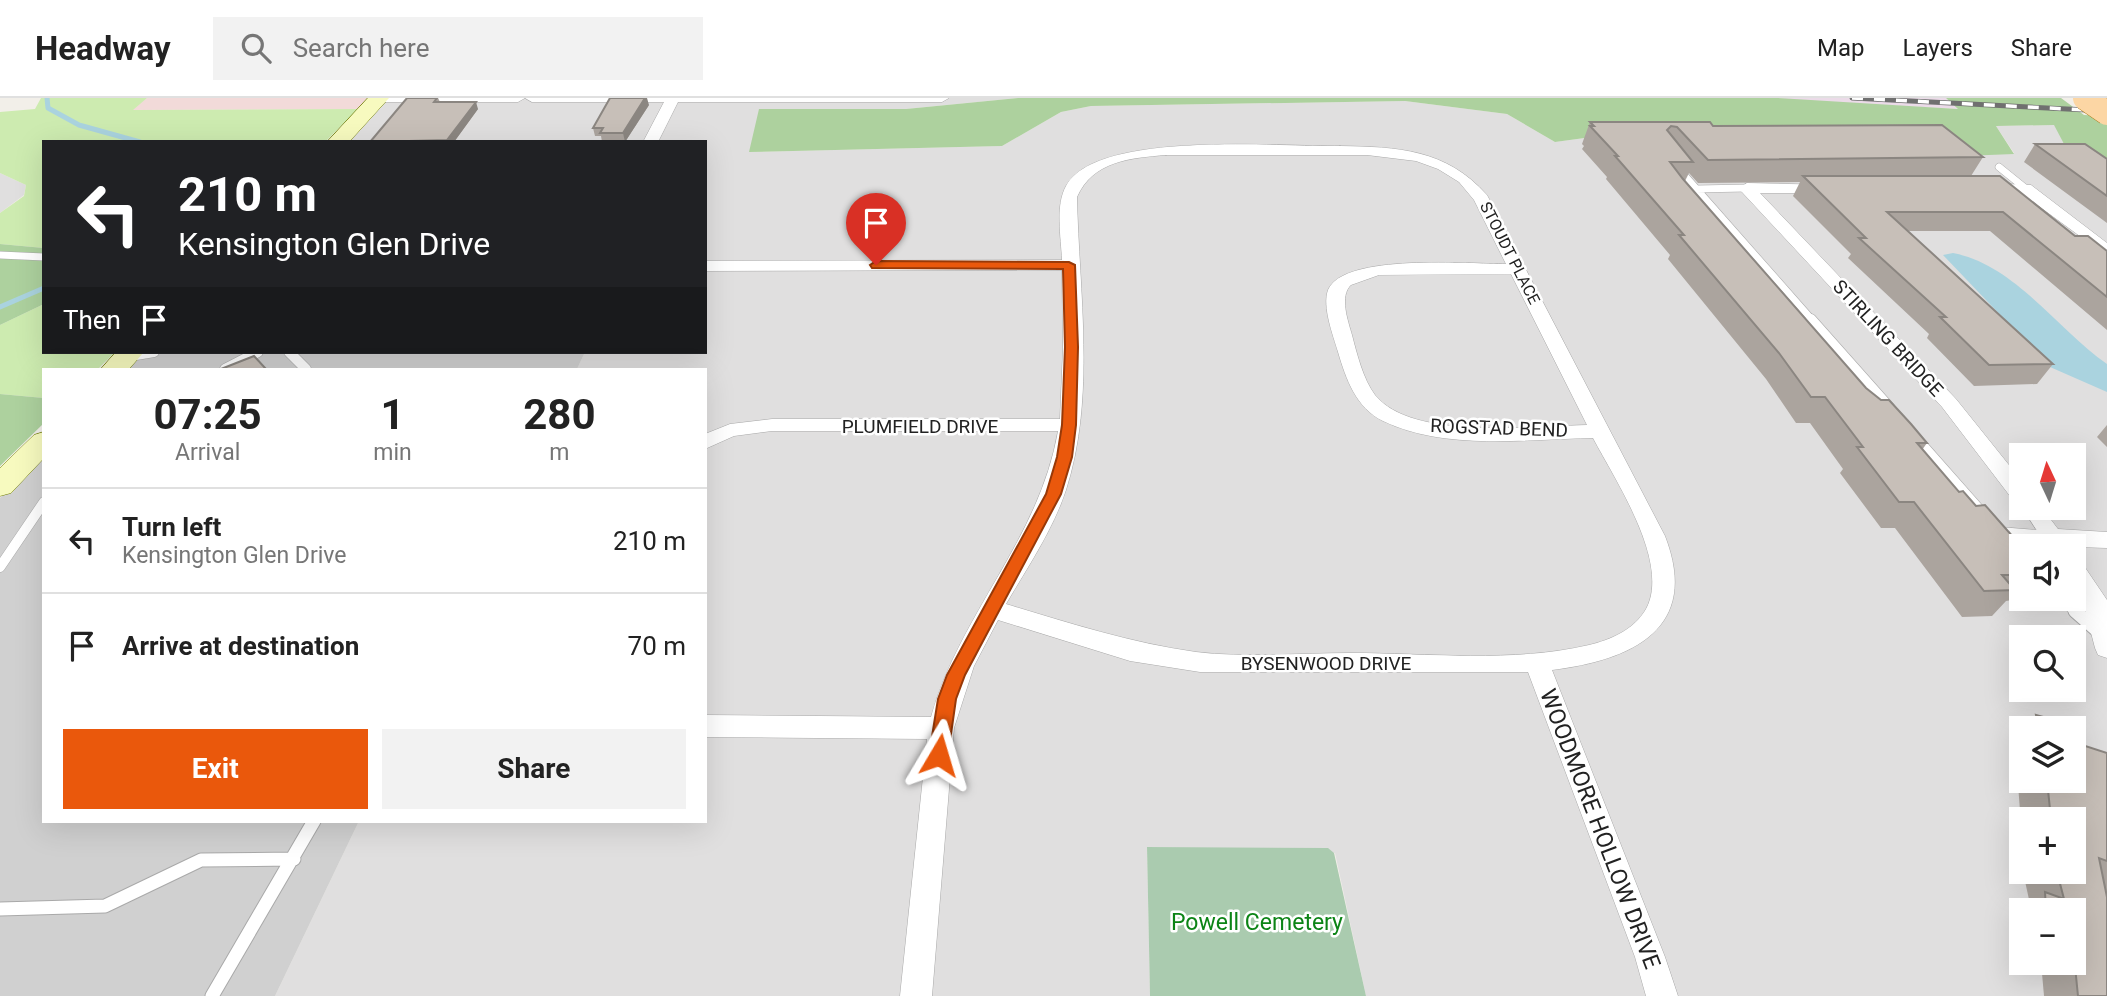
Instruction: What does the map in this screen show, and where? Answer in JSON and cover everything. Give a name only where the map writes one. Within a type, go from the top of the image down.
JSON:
[{"type":"main road","points":[[339,140],[379,98]]},
{"type":"main road","points":[[2085,98],[2107,113]]},
{"type":"main road","points":[[0,486],[42,443]]},
{"type":"street","points":[[379,98],[518,98]]},
{"type":"street","points":[[532,98],[942,98]]},
{"type":"street","points":[[651,140],[673,98]]},
{"type":"street","name":"STOUDT PLACE","points":[[1069,265],[1069,197],[1072,185],[1095,165],[1114,158],[1166,151],[1383,152],[1417,158],[1445,168],[1476,190],[1662,555],[1664,596],[1655,617]]},
{"type":"street","points":[[1746,188],[1844,188]]},
{"type":"street","name":"STIRLING BRIDGE","points":[[1746,188],[1949,403],[2009,480]]},
{"type":"street","points":[[1970,188],[2025,188],[2107,251]]},
{"type":"street","points":[[707,265],[1069,265],[1069,425],[1065,457],[1054,494],[956,675],[941,728],[916,996]]},
{"type":"street","name":"ROGSTAD BEND","points":[[1518,269],[1379,270],[1348,279],[1337,291],[1336,306],[1354,370],[1365,395],[1390,416],[1408,424],[1450,431],[1601,431]]},
{"type":"street","name":"PLUMFIELD DRIVE","points":[[707,441],[730,430],[772,425],[1069,425]]},
{"type":"street","points":[[2086,540],[2107,540]]},
{"type":"street","points":[[2086,587],[2095,600],[2106,642]]},
{"type":"street","name":"BYSENWOOD DRIVE","points":[[992,608],[1162,659],[1200,662],[1537,663],[1594,653],[1615,646],[1635,638],[1655,617]]},
{"type":"street","name":"WOODMORE HOLLOW DRIVE","points":[[1537,663],[1650,957],[1662,996]]},
{"type":"street","points":[[707,726],[941,728]]},
{"type":"lane","points":[[1672,162],[1901,421]]},
{"type":"lane","points":[[1999,167],[2025,188]]},
{"type":"lane","points":[[1696,189],[1746,188]]},
{"type":"lane","points":[[0,255],[42,257]]},
{"type":"lane","points":[[124,359],[145,354]]},
{"type":"lane","points":[[227,368],[254,354]]},
{"type":"lane","points":[[291,354],[305,368]]},
{"type":"lane","points":[[1910,431],[2009,543]]},
{"type":"lane","points":[[0,567],[42,505]]},
{"type":"lane","points":[[1999,532],[2011,534]]},
{"type":"lane","points":[[2074,611],[2106,642]]},
{"type":"lane","points":[[212,996],[313,823]]},
{"type":"lane","points":[[0,909],[105,906],[201,860],[294,859]]},
{"type":"shaded area","points":[[147,98],[369,98],[358,109],[131,110]]},
{"type":"shaded area","points":[[388,98],[1018,98],[906,109],[749,152],[1002,146],[1061,112],[1091,106],[1405,101],[1507,114],[1555,142],[1592,137],[2014,153],[1996,126],[2055,125],[2073,161],[2107,185],[2107,996],[1366,996],[1335,853],[1147,847],[1150,996],[275,996],[358,823],[707,823],[707,368],[577,368],[584,354],[707,354],[707,140],[347,140]]},
{"type":"shaded area","points":[[1778,98],[1946,98],[1960,109],[1800,101]]},
{"type":"shaded area","points":[[0,173],[26,185],[24,195],[0,213]]},
{"type":"shaded area","points":[[136,354],[584,354],[577,368],[122,368]]},
{"type":"shaded area","points":[[42,454],[42,823],[358,823],[275,996],[0,996],[0,498]]},
{"type":"green space","points":[[41,98],[147,98],[133,110],[358,109],[327,140],[42,140],[42,248],[0,244],[0,213],[24,196],[26,185],[0,173],[0,112],[35,109]]},
{"type":"green space","points":[[1018,98],[1778,98],[1958,109],[1946,98],[2061,98],[2084,115],[2107,116],[2107,185],[2073,161],[2054,125],[1996,126],[2014,154],[1963,156],[1592,137],[1555,142],[1507,114],[1405,101],[1091,106],[1061,112],[1002,146],[749,152],[759,109],[906,109]]},
{"type":"green space","points":[[0,244],[42,248],[42,305],[0,325]]},
{"type":"green space","points":[[42,305],[42,354],[113,354],[99,368],[42,368],[42,398],[0,394],[0,325]]},
{"type":"green space","points":[[0,394],[42,398],[42,425],[0,466]]},
{"type":"green space","name":"Powell Cemetery","points":[[1147,847],[1328,848],[1334,853],[1366,996],[1150,996]]},
{"type":"water","points":[[1953,253],[1996,270],[2016,284],[2107,364],[2107,392],[2050,367],[1943,255]]},
{"type":"building","points":[[407,98],[437,98],[434,102],[476,102],[447,140],[372,140]]},
{"type":"building","points":[[610,98],[645,98],[623,133],[600,133],[603,128],[593,128]]},
{"type":"building","points":[[1590,122],[1710,122],[1713,126],[1942,125],[1983,157],[1708,160],[1677,127],[1671,126],[1667,130],[1693,162],[1670,162],[1683,179],[1866,388],[1881,400],[1889,400],[1911,424],[1927,443],[1917,443],[1959,492],[1963,491],[1976,506],[1985,505],[2010,534],[2009,575],[2002,575],[2009,583],[2009,590],[1984,591],[1914,502],[1899,502],[1857,447],[1863,447],[1825,397],[1811,397],[1779,353],[1679,235],[1684,235],[1590,126],[1594,126]]},
{"type":"building","points":[[2035,144],[2085,144],[2107,159],[2107,196]]},
{"type":"building","points":[[1803,176],[2000,176],[2075,236],[2088,236],[2107,251],[2107,297],[2003,212],[1887,212],[2053,364],[1989,365],[1940,317],[1946,317],[1859,238],[1866,238]]},
{"type":"building","points":[[254,356],[265,368],[224,368]]},
{"type":"building","points":[[2086,746],[2107,753],[2107,861],[2099,858],[2107,897],[2107,996],[2078,996],[2076,975],[2086,975],[2086,898],[2064,898],[2060,884],[2086,884],[2086,807],[2050,807],[2048,793],[2086,793]]},
{"type":"building","points":[[2045,892],[2061,898],[2045,898]]},
{"type":"waterway","points":[[47,98],[48,108],[79,125],[133,140]]},
{"type":"waterway","points":[[0,307],[42,289]]},
{"type":"railway","points":[[1852,98],[2107,111]]},
{"type":"route","points":[[876,265],[1069,265],[1071,347],[1069,425],[1065,457],[1054,494],[956,675],[947,699],[939,755]]}]
